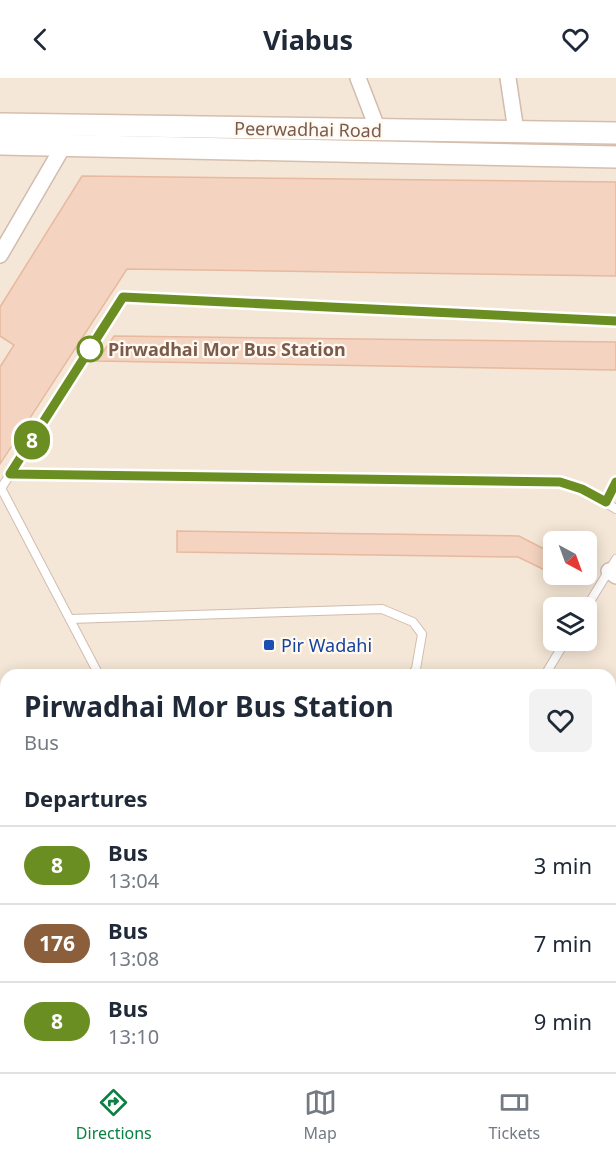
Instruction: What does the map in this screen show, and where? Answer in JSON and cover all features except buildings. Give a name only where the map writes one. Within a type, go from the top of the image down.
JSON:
[{"type":"main road","name":"Peerwadhai Road","points":[[0,124],[616,133]]},
{"type":"main road","points":[[0,144],[616,157]]},
{"type":"street","points":[[358,78],[378,130]]},
{"type":"street","points":[[508,78],[516,131]]},
{"type":"street","points":[[0,255],[64,145]]},
{"type":"lane","points":[[96,669],[1,489],[123,297],[616,321]]},
{"type":"lane","points":[[10,474],[560,482],[582,489],[616,509]]},
{"type":"lane","points":[[606,502],[616,482]]},
{"type":"lane","points":[[594,597],[614,569]]},
{"type":"lane","points":[[70,619],[382,609],[413,622],[422,634],[416,669]]},
{"type":"lane","points":[[549,669],[559,651]]},
{"type":"shaded area","points":[[0,78],[616,78],[616,669],[0,669]]},
{"type":"bus line","name":"8","points":[[616,321],[123,297],[10,474],[560,482],[582,489],[606,502],[616,482]]},
{"type":"place","name":"Pirwadhai Mor Bus Station","points":[[90,349]]},
{"type":"place","name":"Pir Wadahi","points":[[269,645]]}]
